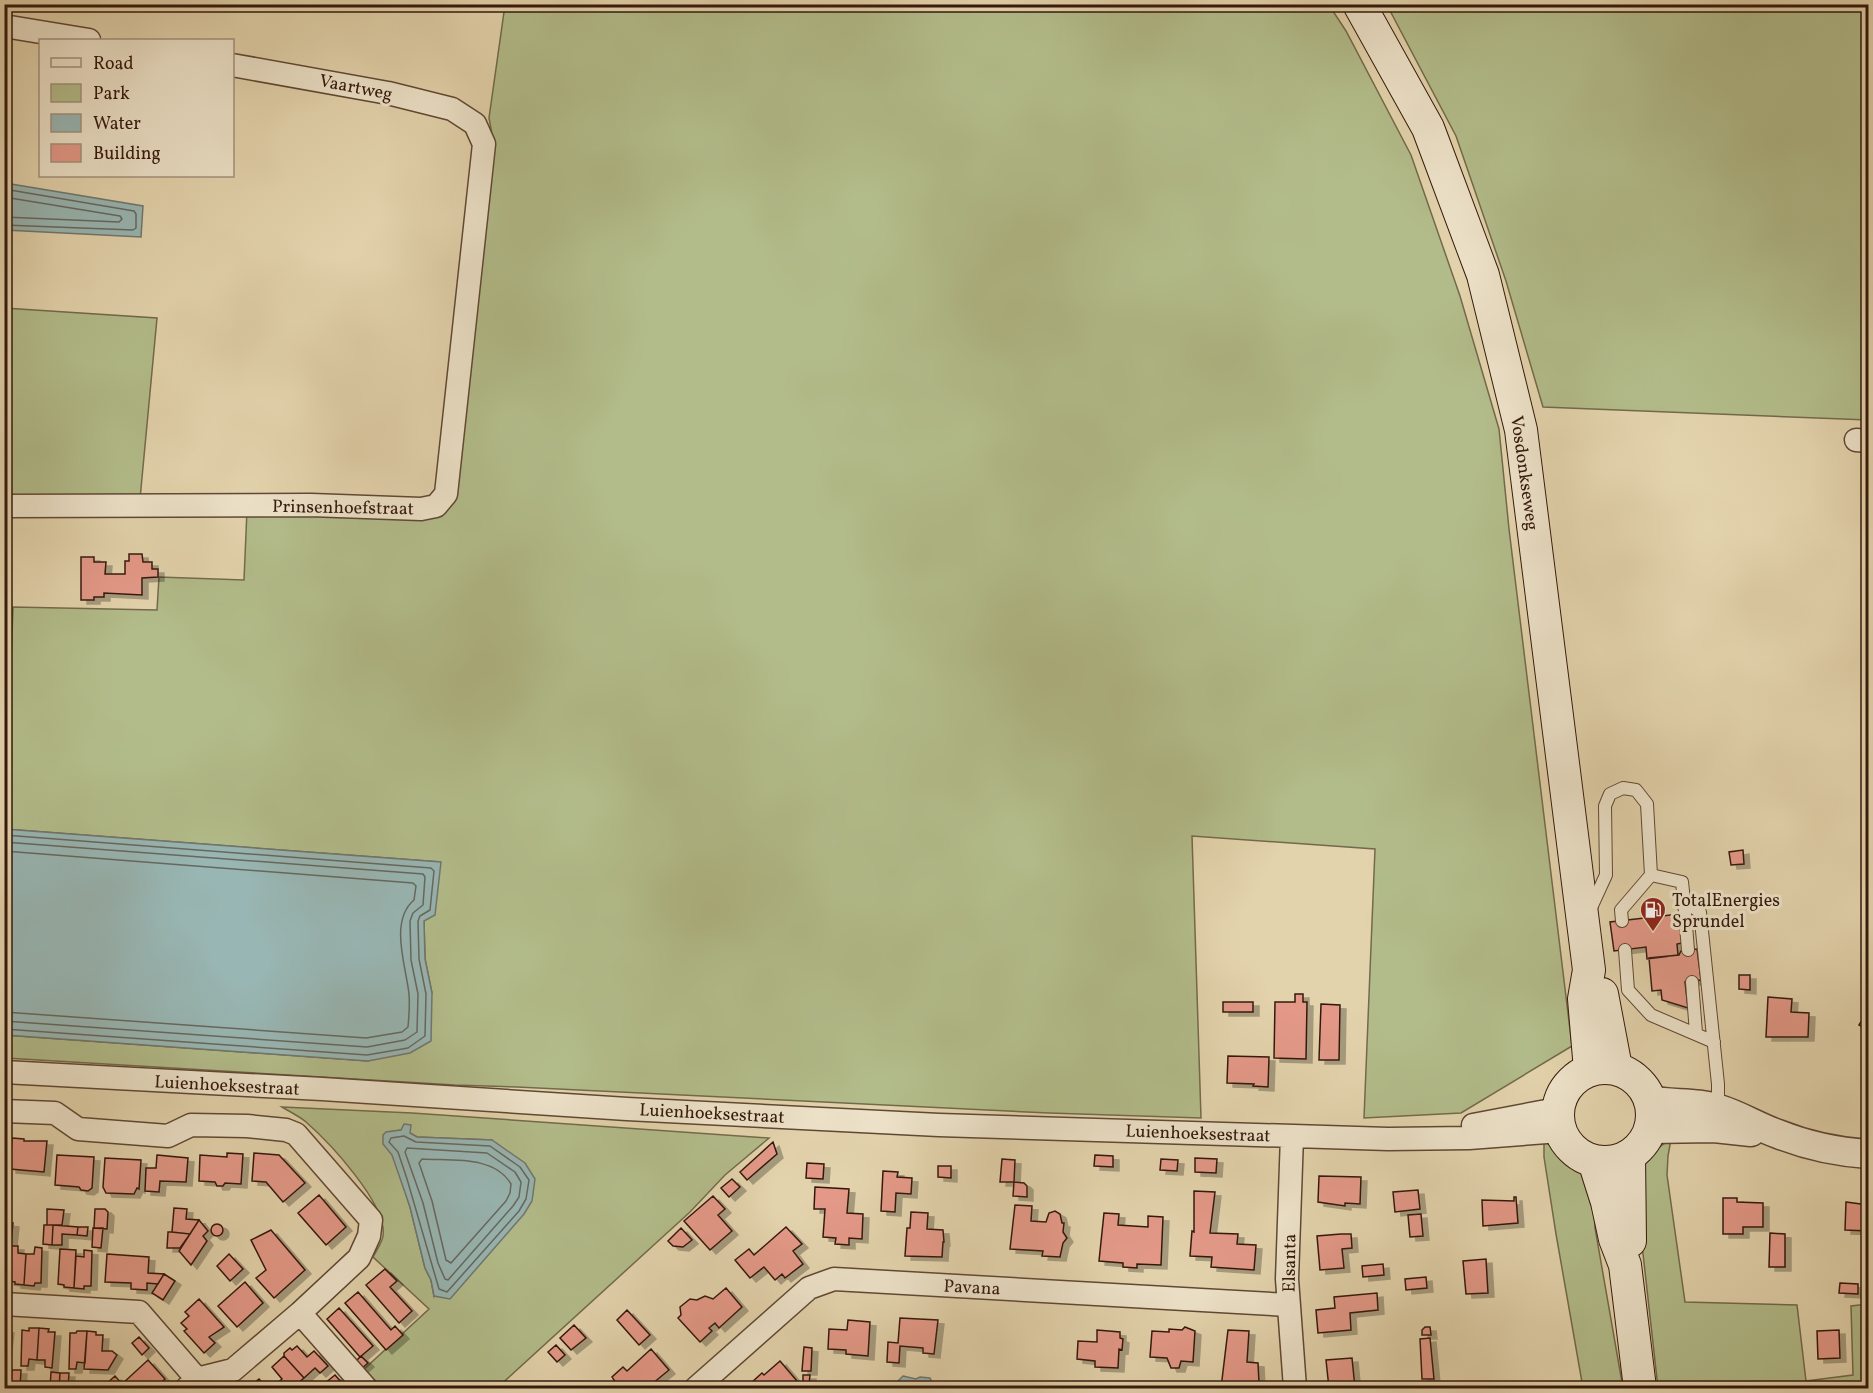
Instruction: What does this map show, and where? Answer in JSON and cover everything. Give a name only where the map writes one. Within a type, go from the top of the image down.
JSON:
[{"type":"main road","name":"Vosdonkseweg","points":[[1359,4],[1428,128],[1486,286],[1521,430],[1584,924],[1588,970],[1584,999],[1603,1069]]},
{"type":"main road","points":[[1603,1069],[1631,1075],[1637,1080],[1642,1086],[1650,1115],[1638,1149],[1629,1156],[1612,1162],[1594,1161],[1579,1155],[1568,1145],[1559,1120],[1561,1096],[1568,1085],[1578,1076],[1603,1069]]},
{"type":"main road","points":[[1625,1265],[1631,1237],[1629,1156]]},
{"type":"main road","points":[[1594,1161],[1607,1202],[1615,1239],[1625,1265],[1641,1389]]},
{"type":"street","points":[[4,26],[83,39]]},
{"type":"street","name":"Vaartweg","points":[[234,65],[388,93],[452,109],[475,124]]},
{"type":"street","name":"Prinsenhoefstraat","points":[[4,506],[311,505],[422,509],[436,506],[446,494],[483,144],[475,124]]},
{"type":"street","name":"Luienhoeksestraat","points":[[4,1072],[892,1122],[1292,1136],[1421,1138],[1479,1123],[1559,1120]]},
{"type":"street","points":[[4,1111],[56,1113],[78,1129],[168,1136],[191,1125],[247,1126],[286,1130],[296,1134],[371,1220],[369,1236],[359,1258],[300,1313],[233,1370],[192,1384],[139,1312],[4,1304]]},
{"type":"street","points":[[1650,1115],[1716,1118],[1836,1152],[1869,1154]]},
{"type":"street","name":"Elsanta","points":[[1292,1136],[1287,1280],[1295,1389]]},
{"type":"street","name":"Pavana","points":[[696,1389],[809,1288],[834,1279],[1288,1305]]},
{"type":"street","points":[[300,1313],[366,1389]]},
{"type":"lane","points":[[1584,924],[1606,875],[1605,806],[1610,794],[1623,788],[1636,790],[1647,804],[1651,875],[1621,910],[1622,921]]},
{"type":"lane","points":[[1651,875],[1682,882],[1688,950]]},
{"type":"lane","points":[[1684,901],[1700,912],[1718,1084],[1716,1118]]},
{"type":"lane","points":[[1625,950],[1628,990],[1651,1015],[1714,1042]]},
{"type":"lane","points":[[1692,982],[1696,1033]]},
{"type":"green space","points":[[505,5],[1329,5],[1346,31],[1411,155],[1460,296],[1499,429],[1509,529],[1572,1046],[1461,1113],[1364,1118],[1375,849],[1192,836],[1201,1118],[455,1085],[5,1058],[4,1035],[368,1061],[432,993],[425,959],[424,921],[440,862],[5,829],[13,607],[157,610],[159,577],[244,580],[247,510],[438,513],[494,145],[489,118]]},
{"type":"green space","points":[[1387,5],[1868,5],[1868,420],[1543,407],[1506,281],[1456,136]]},
{"type":"green space","points":[[4,308],[157,318],[140,499],[5,501]]},
{"type":"green space","points":[[282,1107],[412,1113],[769,1138],[725,1175],[690,1212],[497,1388],[376,1388],[360,1373],[429,1309],[373,1257],[383,1236],[382,1223],[367,1192],[355,1175],[316,1131]],"holes":[[[410,1125],[410,1133],[417,1137],[492,1140],[434,1296],[387,1132],[401,1130]]]},
{"type":"green space","points":[[1671,1139],[1667,1175],[1685,1302],[1797,1305],[1806,1381],[1853,1375],[1851,1306],[1868,1304],[1868,1388],[1658,1388],[1639,1218],[1631,1175],[1648,1155]]},
{"type":"green space","points":[[1544,1143],[1556,1144],[1592,1175],[1595,1228],[1623,1388],[1583,1388],[1556,1234],[1544,1157]]},
{"type":"water","points":[[5,183],[143,206],[141,237],[5,230]]},
{"type":"water","points":[[4,829],[441,862],[435,915],[424,921],[425,959],[432,993],[431,1041],[410,1053],[368,1061],[5,1035]]},
{"type":"water","points":[[404,1124],[411,1125],[410,1133],[417,1137],[492,1140],[525,1163],[535,1179],[532,1201],[524,1214],[450,1299],[434,1296],[410,1207],[392,1155],[383,1144],[383,1135],[386,1132],[401,1130]]},
{"type":"water","points":[[903,1376],[916,1379],[930,1378],[935,1388],[897,1388],[896,1383]]},
{"type":"building","points":[[129,554],[142,554],[143,562],[152,562],[152,569],[158,569],[158,577],[142,578],[142,595],[104,593],[104,597],[81,600],[81,557],[94,557],[94,562],[106,562],[105,574],[125,574],[125,561],[129,561]]},
{"type":"building","points":[[1743,850],[1744,864],[1731,865],[1729,852]]},
{"type":"building","points":[[1679,914],[1682,943],[1677,944],[1678,955],[1647,959],[1646,947],[1614,951],[1610,922]]},
{"type":"building","points":[[1697,949],[1701,980],[1685,982],[1688,1008],[1662,1000],[1661,990],[1652,991],[1649,958],[1679,955],[1681,951]]},
{"type":"building","points":[[1739,975],[1750,975],[1750,990],[1739,989]]},
{"type":"building","points":[[1295,994],[1303,994],[1303,1002],[1307,1002],[1306,1059],[1274,1058],[1275,1002],[1295,1002]]},
{"type":"building","points":[[1768,997],[1792,999],[1791,1012],[1809,1013],[1808,1037],[1766,1037]]},
{"type":"building","points":[[1223,1002],[1253,1002],[1253,1012],[1223,1012]]},
{"type":"building","points":[[1321,1004],[1340,1005],[1339,1060],[1319,1060]]},
{"type":"building","points":[[1868,1010],[1868,1030],[1859,1025]]},
{"type":"building","points":[[1228,1056],[1269,1057],[1268,1087],[1227,1083]]},
{"type":"building","points":[[12,1138],[24,1139],[24,1141],[47,1141],[44,1172],[10,1169]]},
{"type":"building","points":[[773,1142],[777,1154],[747,1180],[740,1172]]},
{"type":"building","points":[[227,1153],[243,1154],[241,1184],[225,1183],[223,1186],[217,1186],[215,1182],[199,1181],[200,1155],[227,1157]]},
{"type":"building","points":[[254,1153],[279,1155],[305,1183],[283,1202],[266,1182],[252,1181]]},
{"type":"building","points":[[57,1155],[94,1157],[92,1188],[88,1191],[81,1190],[79,1187],[55,1185]]},
{"type":"building","points":[[157,1155],[188,1158],[186,1182],[160,1181],[159,1192],[145,1191],[146,1168],[156,1168]]},
{"type":"building","points":[[1095,1155],[1113,1156],[1113,1167],[1094,1166]]},
{"type":"building","points":[[105,1158],[141,1160],[139,1189],[137,1188],[134,1194],[106,1193],[103,1187]]},
{"type":"building","points":[[1195,1158],[1217,1159],[1216,1173],[1195,1172]]},
{"type":"building","points":[[1002,1159],[1015,1160],[1014,1182],[1000,1182]]},
{"type":"building","points":[[1161,1159],[1178,1160],[1177,1171],[1160,1170]]},
{"type":"building","points":[[807,1163],[824,1164],[823,1179],[806,1178]]},
{"type":"building","points":[[938,1166],[951,1166],[951,1178],[938,1177]]},
{"type":"building","points":[[883,1171],[898,1172],[897,1177],[912,1178],[911,1194],[896,1193],[895,1212],[881,1211]]},
{"type":"building","points":[[1319,1176],[1361,1177],[1360,1204],[1345,1203],[1345,1206],[1318,1202]]},
{"type":"building","points":[[732,1179],[740,1187],[729,1197],[721,1188]]},
{"type":"building","points":[[1014,1182],[1024,1183],[1027,1186],[1027,1197],[1013,1196]]},
{"type":"building","points":[[815,1187],[849,1189],[847,1213],[863,1214],[862,1239],[849,1238],[849,1245],[835,1244],[836,1238],[823,1237],[825,1209],[814,1209]]},
{"type":"building","points":[[1418,1190],[1420,1209],[1395,1212],[1393,1192]]},
{"type":"building","points":[[1194,1191],[1215,1192],[1210,1233],[1238,1234],[1237,1244],[1256,1245],[1254,1270],[1211,1267],[1212,1257],[1190,1256],[1192,1231],[1194,1232]]},
{"type":"building","points":[[319,1195],[346,1227],[326,1245],[298,1213]]},
{"type":"building","points":[[713,1196],[725,1209],[718,1215],[732,1231],[710,1250],[684,1221]]},
{"type":"building","points":[[1516,1197],[1518,1223],[1483,1226],[1482,1200],[1514,1201]]},
{"type":"building","points":[[1723,1198],[1737,1198],[1737,1202],[1763,1203],[1763,1227],[1743,1227],[1743,1234],[1723,1234]]},
{"type":"building","points":[[1846,1202],[1868,1205],[1868,1231],[1845,1230]]},
{"type":"building","points":[[1015,1205],[1032,1206],[1031,1221],[1046,1222],[1049,1213],[1055,1211],[1060,1214],[1062,1223],[1064,1223],[1063,1232],[1067,1238],[1063,1243],[1060,1257],[1042,1256],[1043,1251],[1010,1249]]},
{"type":"building","points":[[174,1208],[187,1209],[186,1219],[199,1220],[190,1234],[172,1232]]},
{"type":"building","points":[[47,1209],[64,1210],[62,1225],[47,1225]]},
{"type":"building","points":[[95,1209],[105,1209],[108,1212],[107,1229],[94,1228]]},
{"type":"building","points":[[911,1212],[928,1213],[927,1229],[943,1230],[942,1257],[905,1256],[907,1228],[910,1228]]},
{"type":"building","points":[[1104,1213],[1119,1214],[1118,1225],[1148,1227],[1148,1216],[1163,1217],[1161,1265],[1137,1264],[1137,1268],[1123,1267],[1123,1263],[1099,1261]]},
{"type":"building","points":[[1421,1214],[1423,1236],[1410,1237],[1408,1215]]},
{"type":"building","points":[[199,1220],[208,1231],[203,1236],[207,1241],[191,1265],[179,1251]]},
{"type":"building","points":[[4,1222],[13,1223],[11,1242],[4,1242]]},
{"type":"building","points":[[219,1224],[222,1225],[222,1235],[215,1236],[212,1235],[211,1228],[212,1225]]},
{"type":"building","points":[[44,1225],[53,1225],[52,1245],[43,1244]]},
{"type":"building","points":[[53,1225],[78,1227],[77,1235],[62,1234],[62,1245],[52,1245]]},
{"type":"building","points":[[78,1227],[88,1227],[87,1236],[77,1235]]},
{"type":"building","points":[[786,1227],[802,1244],[793,1251],[803,1264],[785,1278],[782,1274],[775,1280],[764,1267],[750,1278],[735,1260],[749,1249],[754,1255]]},
{"type":"building","points":[[93,1228],[103,1228],[101,1248],[92,1247]]},
{"type":"building","points":[[681,1228],[692,1240],[683,1247],[673,1246],[668,1241]]},
{"type":"building","points":[[271,1230],[305,1270],[274,1298],[256,1278],[266,1270],[251,1240]]},
{"type":"building","points":[[168,1232],[190,1234],[180,1248],[167,1248]]},
{"type":"building","points":[[1770,1233],[1785,1234],[1785,1267],[1769,1267]]},
{"type":"building","points":[[1351,1234],[1352,1248],[1342,1249],[1344,1268],[1320,1270],[1317,1236]]},
{"type":"building","points":[[11,1246],[18,1246],[18,1253],[26,1254],[24,1285],[8,1281]]},
{"type":"building","points":[[35,1247],[42,1248],[41,1283],[35,1283],[34,1286],[24,1285],[26,1254],[34,1254]]},
{"type":"building","points":[[60,1249],[76,1250],[74,1288],[58,1284]]},
{"type":"building","points":[[84,1250],[92,1251],[91,1286],[84,1286],[84,1289],[74,1288],[76,1256],[84,1257]]},
{"type":"building","points":[[107,1254],[149,1257],[148,1273],[164,1274],[158,1284],[147,1283],[147,1290],[131,1289],[131,1283],[105,1282]]},
{"type":"building","points":[[229,1254],[243,1269],[230,1281],[217,1266]]},
{"type":"building","points":[[1486,1259],[1488,1293],[1466,1294],[1463,1261]]},
{"type":"building","points":[[1383,1264],[1384,1275],[1363,1277],[1362,1266]]},
{"type":"building","points":[[385,1269],[397,1281],[390,1287],[412,1311],[399,1323],[366,1285]]},
{"type":"building","points":[[164,1274],[175,1281],[163,1300],[152,1293]]},
{"type":"building","points":[[1426,1277],[1427,1288],[1406,1290],[1405,1279]]},
{"type":"building","points":[[245,1282],[263,1303],[237,1327],[218,1306]]},
{"type":"building","points":[[1840,1283],[1858,1284],[1858,1294],[1839,1293]]},
{"type":"building","points":[[726,1288],[742,1307],[719,1328],[715,1323],[709,1328],[712,1331],[700,1342],[678,1318],[681,1315],[680,1307],[690,1299],[697,1300],[705,1296],[713,1299]]},
{"type":"building","points":[[358,1292],[391,1330],[395,1326],[403,1335],[386,1350],[345,1303]]},
{"type":"building","points":[[1377,1293],[1378,1310],[1350,1313],[1351,1330],[1318,1333],[1316,1310],[1335,1308],[1334,1297]]},
{"type":"building","points":[[199,1299],[224,1327],[209,1337],[215,1343],[204,1353],[184,1331],[187,1329],[181,1323],[189,1316],[185,1312]]},
{"type":"building","points":[[339,1308],[373,1346],[360,1357],[327,1319]]},
{"type":"building","points":[[627,1310],[650,1335],[639,1345],[617,1320]]},
{"type":"building","points":[[900,1318],[938,1320],[934,1354],[923,1353],[923,1348],[900,1346],[899,1363],[887,1362],[888,1342],[898,1343]]},
{"type":"building","points":[[848,1320],[870,1322],[868,1356],[846,1354],[846,1350],[828,1349],[829,1329],[847,1330]]},
{"type":"building","points":[[574,1325],[586,1338],[571,1350],[560,1338]]},
{"type":"building","points":[[1185,1327],[1195,1331],[1193,1362],[1181,1361],[1179,1368],[1171,1368],[1167,1358],[1150,1357],[1152,1331],[1169,1332],[1169,1329],[1182,1330]]},
{"type":"building","points":[[1425,1327],[1430,1327],[1431,1335],[1422,1335]]},
{"type":"building","points":[[29,1328],[39,1328],[37,1360],[29,1359],[28,1366],[21,1366],[22,1330],[29,1331]]},
{"type":"building","points":[[39,1328],[55,1332],[52,1368],[45,1367],[45,1360],[37,1360]]},
{"type":"building","points":[[4,1329],[8,1329],[4,1363]]},
{"type":"building","points":[[1097,1330],[1120,1332],[1120,1338],[1123,1339],[1122,1350],[1119,1349],[1118,1368],[1095,1367],[1095,1361],[1077,1359],[1078,1341],[1097,1342]]},
{"type":"building","points":[[1228,1330],[1249,1331],[1247,1362],[1258,1363],[1259,1383],[1257,1386],[1241,1385],[1240,1388],[1221,1388]]},
{"type":"building","points":[[1839,1330],[1840,1358],[1818,1359],[1817,1331]]},
{"type":"building","points":[[87,1331],[85,1363],[77,1362],[76,1369],[69,1369],[70,1333]]},
{"type":"building","points":[[87,1331],[103,1335],[102,1351],[112,1351],[117,1355],[108,1370],[84,1369]]},
{"type":"building","points":[[139,1337],[149,1348],[142,1355],[132,1343]]},
{"type":"building","points":[[1430,1338],[1434,1379],[1422,1379],[1420,1339]]},
{"type":"building","points":[[556,1345],[565,1355],[557,1362],[548,1352]]},
{"type":"building","points":[[297,1346],[307,1357],[314,1351],[328,1366],[320,1373],[315,1368],[304,1378],[284,1356],[290,1348],[292,1350]]},
{"type":"building","points":[[804,1347],[812,1348],[811,1371],[802,1371]]},
{"type":"building","points":[[651,1349],[669,1370],[647,1388],[619,1388],[612,1377],[623,1367],[627,1371]]},
{"type":"building","points":[[284,1356],[304,1378],[292,1388],[279,1388],[275,1385],[282,1379],[272,1367]]},
{"type":"building","points":[[361,1356],[368,1363],[359,1371],[353,1364]]},
{"type":"building","points":[[1352,1358],[1355,1388],[1329,1388],[1326,1360]]},
{"type":"building","points":[[148,1360],[165,1379],[155,1388],[109,1388],[105,1385],[115,1376],[122,1384]]},
{"type":"building","points":[[780,1361],[797,1381],[789,1388],[743,1388],[746,1383],[752,1382],[762,1373],[764,1375]]},
{"type":"building","points":[[4,1369],[12,1370],[11,1388],[4,1388]]},
{"type":"building","points":[[12,1370],[21,1370],[20,1388],[11,1388]]},
{"type":"building","points":[[51,1372],[60,1373],[59,1388],[50,1388]]},
{"type":"building","points":[[60,1373],[69,1373],[68,1388],[59,1388]]},
{"type":"building","points":[[335,1375],[342,1383],[337,1388],[319,1388]]},
{"type":"building","points":[[803,1375],[810,1375],[809,1385],[803,1384]]},
{"type":"building","points":[[259,1379],[267,1388],[248,1388]]},
{"type":"place","name":"TotalEnergies Sprundel","points":[[1653,933]]}]
